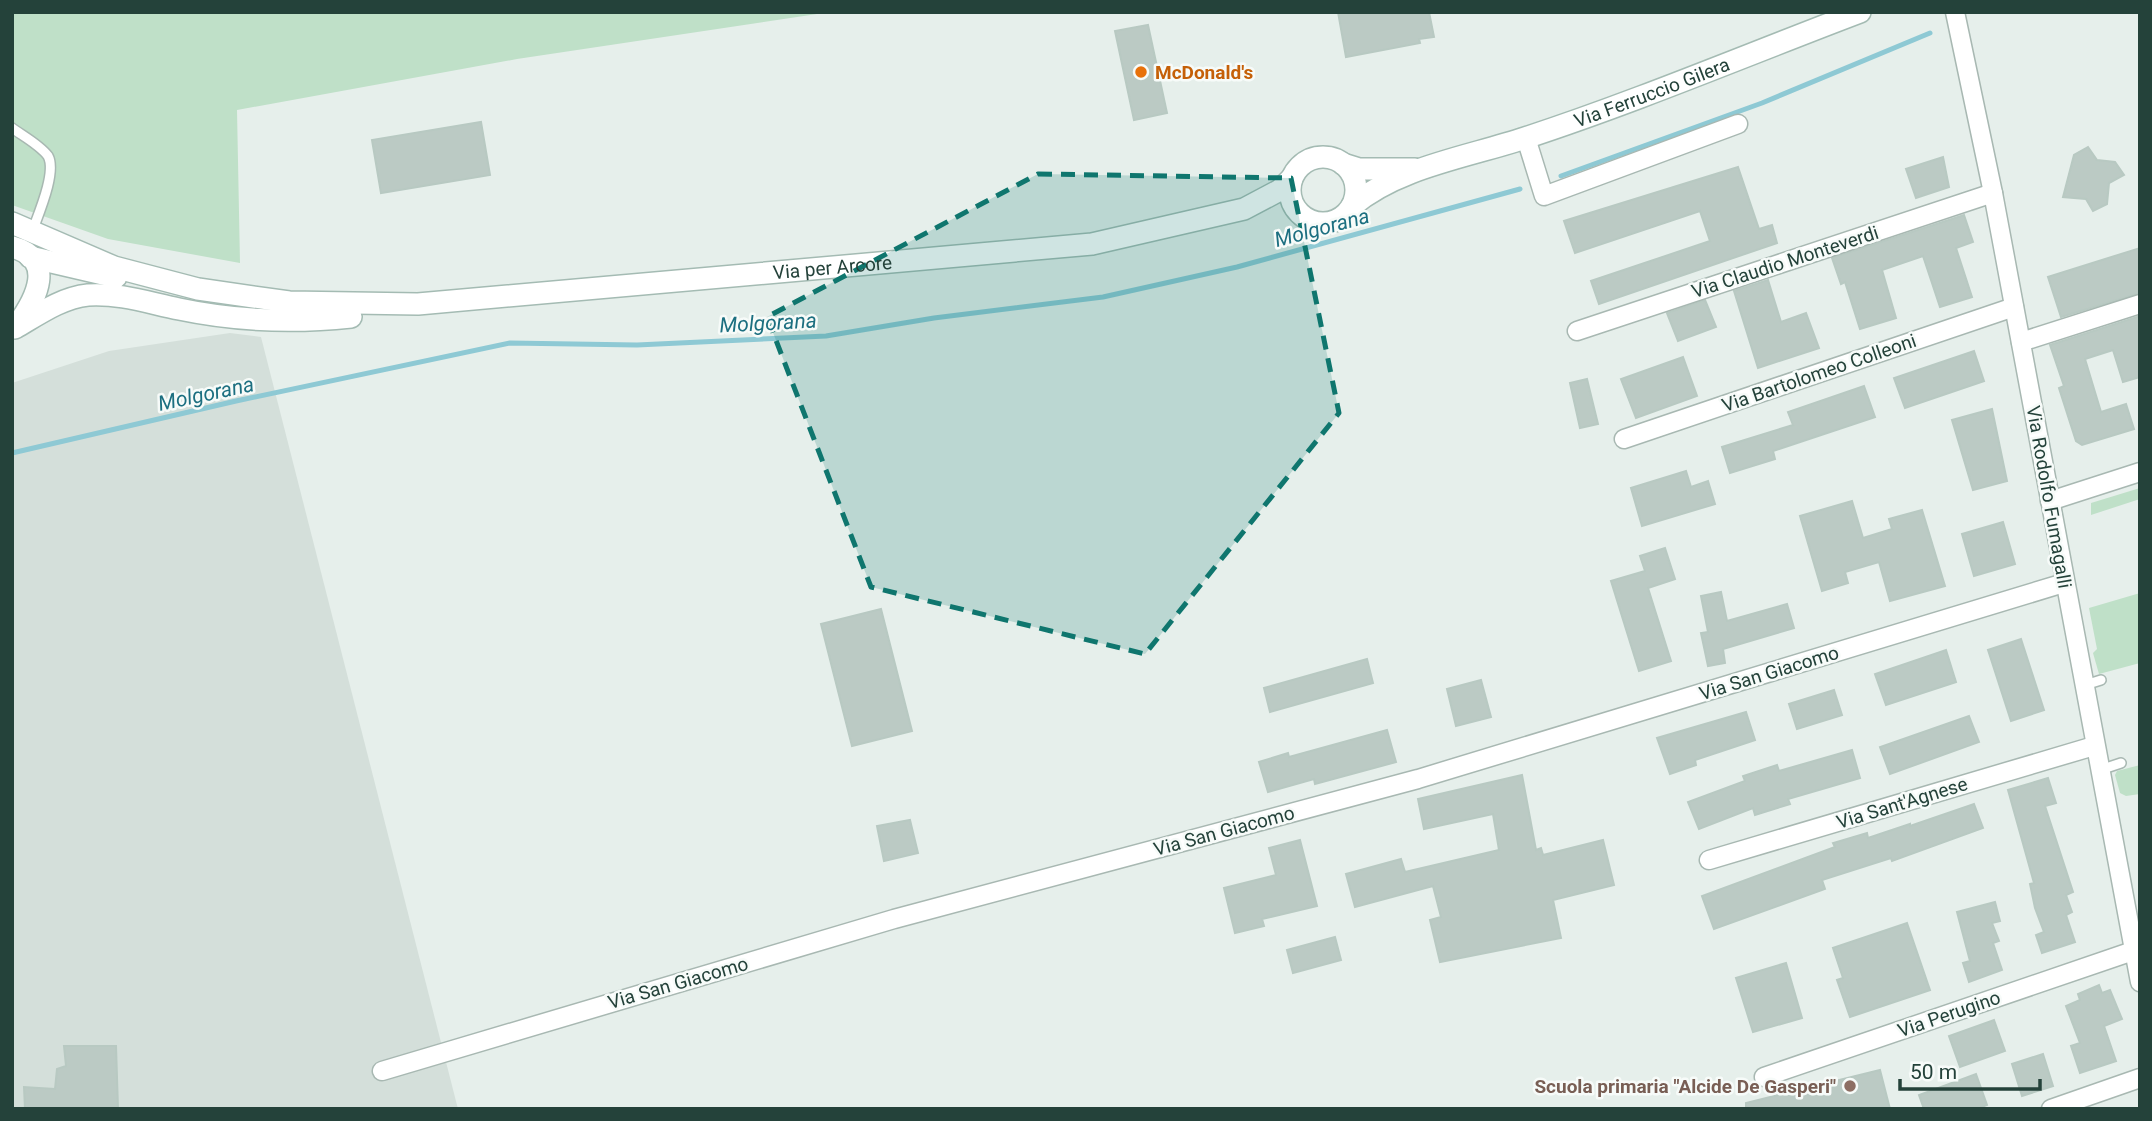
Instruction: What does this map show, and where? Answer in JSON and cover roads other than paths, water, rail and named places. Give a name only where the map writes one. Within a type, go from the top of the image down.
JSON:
[{"type":"main road","name":"Via Ferruccio Gilera","points":[[1299,213],[1314,222],[1332,222],[1340,219],[1368,192],[1433,166],[1526,138],[1860,12]]},
{"type":"main road","name":"Via Ferruccio Gilera","points":[[1292,178],[1305,163],[1314,159],[1334,159],[1359,169],[1433,166]]},
{"type":"main road","points":[[1343,164],[1354,180],[1352,206]]},
{"type":"main road","points":[[1292,178],[1291,198],[1299,213]]},
{"type":"main road","name":"Via per Arcore","points":[[418,304],[1092,244],[1244,209],[1280,190],[1292,178]]},
{"type":"main road","name":"Via per Arcore","points":[[1244,209],[1299,213]]},
{"type":"main road","points":[[22,228],[114,267],[198,289]]},
{"type":"main road","points":[[21,252],[107,276],[289,303],[418,304]]},
{"type":"main road","points":[[14,329],[39,288],[40,276],[21,252]]},
{"type":"main road","points":[[14,329],[63,301],[87,295],[137,299],[179,309],[278,321],[378,314],[418,304]]},
{"type":"street","name":"Via Rodolfo Fumagalli","points":[[1955,12],[1993,193],[2140,982]]},
{"type":"street","points":[[1526,138],[1544,197],[1738,124]]},
{"type":"street","name":"Via Claudio Monteverdi","points":[[1577,331],[1993,193]]},
{"type":"street","points":[[2021,342],[2140,304]]},
{"type":"street","name":"Via Bartolomeo Colleoni","points":[[1624,439],[2014,307]]},
{"type":"street","points":[[2050,501],[2140,472]]},
{"type":"street","name":"Via San Giacomo","points":[[382,1071],[894,919],[1418,779],[2064,583]]},
{"type":"street","name":"Via Sant'Agnese","points":[[1709,860],[2094,746]]},
{"type":"street","name":"Via Perugino","points":[[1764,1077],[2133,951]]},
{"type":"street","points":[[2051,1109],[2140,1078]]},
{"type":"lane","points":[[12,128],[45,153],[50,163],[44,198],[22,228]]},
{"type":"lane","points":[[2083,685],[2101,680]]},
{"type":"lane","points":[[2100,769],[2121,763]]},
{"type":"waterway","name":"Molgorana","points":[[1561,176],[1762,103],[1930,33]]},
{"type":"waterway","name":"Molgorana","points":[[12,453],[236,401],[510,343],[637,345],[826,336],[934,318],[1103,297],[1237,267],[1520,189]]},
{"type":"place","name":"McDonald's","points":[[1141,72]]},
{"type":"place","name":"Scuola primaria \"Alcide De Gasperi\"","points":[[1850,1086]]}]
